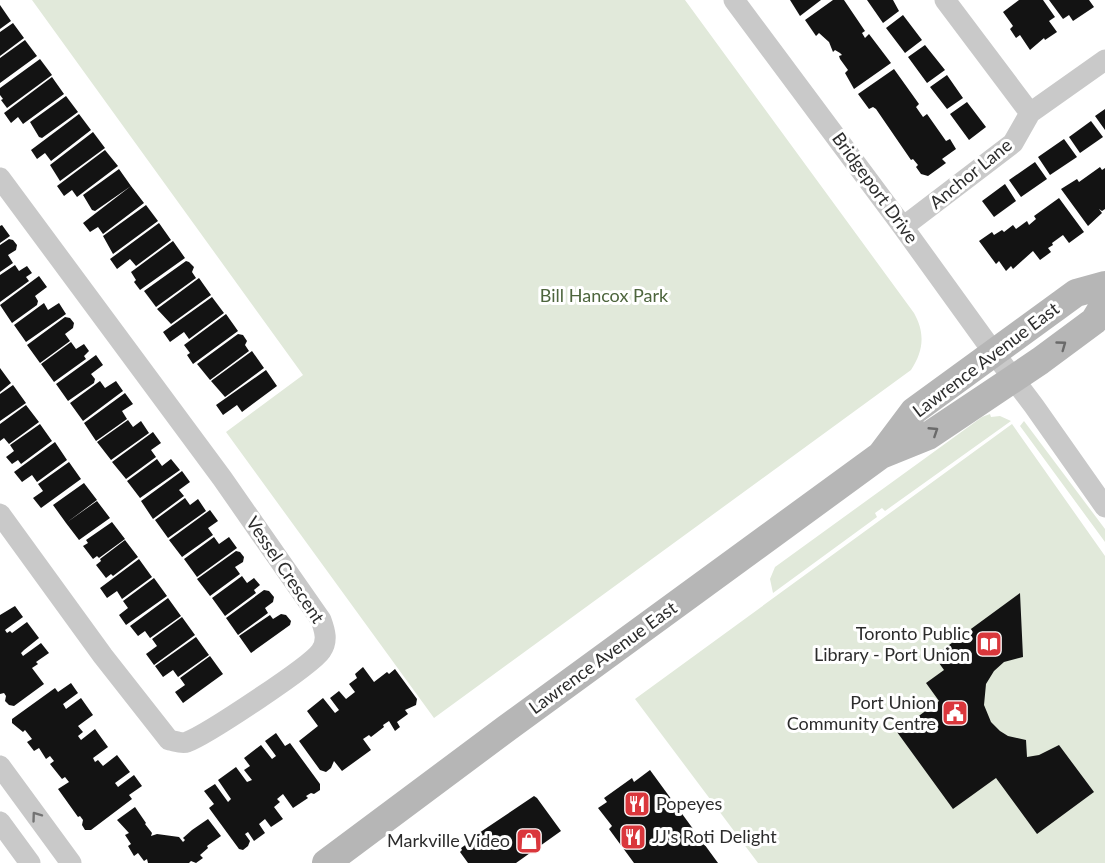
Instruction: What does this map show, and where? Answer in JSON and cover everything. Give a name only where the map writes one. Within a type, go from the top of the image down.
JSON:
[{"type":"main road","name":"Lawrence Avenue East","points":[[881,455],[914,411],[1076,293],[1105,285]]},
{"type":"main road","name":"Lawrence Avenue East","points":[[326,863],[881,455],[928,436],[1094,321],[1105,303]]},
{"type":"street","name":"Bridgeport Drive","points":[[734,0],[903,227],[1105,507]]},
{"type":"street","points":[[945,0],[1030,112],[1105,60]]},
{"type":"street","name":"Anchor Lane","points":[[903,227],[1013,143],[1030,112]]},
{"type":"street","name":"Vessel Crescent","points":[[0,178],[222,478],[321,620],[325,638],[323,647],[301,669],[206,732],[185,743],[169,740],[103,656],[0,514]]},
{"type":"street","points":[[0,766],[71,863]]},
{"type":"street","points":[[0,822],[30,863]]},
{"type":"green space","name":"Bill Hancox Park","points":[[32,0],[685,0],[914,313],[918,320],[922,342],[915,363],[911,370],[434,718],[226,432],[303,375]]},
{"type":"green space","points":[[990,414],[991,417],[1000,416],[1011,421],[885,511],[882,508],[875,513],[877,517],[773,593],[770,579],[775,567],[982,417]]},
{"type":"green space","points":[[1024,421],[1105,529],[1105,542],[1020,426]]},
{"type":"green space","points":[[1012,424],[1105,556],[1105,863],[758,863],[635,699]]},
{"type":"building","points":[[790,0],[821,0],[800,16]]},
{"type":"building","points":[[833,0],[844,0],[865,31],[862,33],[865,38],[869,34],[891,63],[854,89],[845,73],[848,70],[840,59],[839,56],[842,55],[835,50],[833,52],[829,42],[819,33],[816,36],[805,20]]},
{"type":"building","points":[[867,0],[893,0],[899,11],[883,23]]},
{"type":"building","points":[[1019,0],[1043,0],[1055,17],[1049,21],[1057,32],[1045,40],[1044,38],[1030,50],[1020,35],[1016,38],[1010,29],[1013,26],[1003,12]]},
{"type":"building","points":[[1049,0],[1089,0],[1094,7],[1073,21],[1069,15],[1063,19]]},
{"type":"building","points":[[0,5],[11,21],[0,29]]},
{"type":"building","points":[[903,15],[922,40],[905,53],[886,28]]},
{"type":"building","points":[[13,23],[24,38],[0,56],[0,32]]},
{"type":"building","points":[[25,40],[37,56],[0,83],[0,58]]},
{"type":"building","points":[[925,45],[945,70],[927,83],[908,57]]},
{"type":"building","points":[[40,59],[52,75],[7,108],[1,100],[3,99],[0,95],[0,88]]},
{"type":"building","points":[[894,69],[919,104],[916,107],[923,117],[927,114],[946,141],[950,139],[956,149],[942,159],[946,163],[928,176],[921,174],[916,167],[918,165],[913,159],[911,160],[876,109],[873,107],[869,109],[858,94]]},
{"type":"building","points":[[947,75],[963,98],[947,109],[930,87]]},
{"type":"building","points":[[52,77],[64,94],[23,124],[18,117],[11,123],[4,113]]},
{"type":"building","points":[[66,96],[78,112],[42,138],[39,137],[30,122]]},
{"type":"building","points":[[967,102],[986,127],[969,140],[950,114]]},
{"type":"building","points":[[1105,109],[1105,130],[1095,116]]},
{"type":"building","points":[[79,114],[91,130],[51,161],[45,153],[37,159],[31,150]]},
{"type":"building","points":[[1091,121],[1103,137],[1080,153],[1069,137]]},
{"type":"building","points":[[93,132],[105,148],[60,181],[50,165]]},
{"type":"building","points":[[1064,139],[1077,157],[1050,175],[1038,157]]},
{"type":"building","points":[[105,150],[118,166],[77,197],[72,190],[64,196],[57,186]]},
{"type":"building","points":[[1035,162],[1047,179],[1021,197],[1009,180]]},
{"type":"building","points":[[1100,167],[1102,170],[1105,168],[1105,209],[1102,211],[1099,209],[1102,213],[1088,226],[1061,189],[1077,179],[1079,182]]},
{"type":"building","points":[[119,169],[131,186],[95,211],[92,210],[83,195]]},
{"type":"building","points":[[1005,184],[1016,201],[994,217],[982,201]]},
{"type":"building","points":[[131,186],[144,203],[103,234],[98,227],[90,232],[83,223]]},
{"type":"building","points":[[1059,198],[1084,232],[1069,243],[1063,235],[1048,248],[1051,252],[1040,260],[1033,251],[1013,269],[1011,266],[1006,271],[999,261],[996,264],[979,241],[992,232],[994,235],[1002,230],[1004,232],[1013,225],[1016,229],[1027,221],[1029,225],[1036,219],[1034,216]]},
{"type":"building","points":[[146,205],[158,221],[113,254],[103,236]]},
{"type":"building","points":[[159,223],[171,240],[136,266],[130,259],[117,269],[110,259]]},
{"type":"building","points":[[2,225],[10,236],[0,243],[0,226]]},
{"type":"building","points":[[9,239],[17,245],[16,250],[8,255],[13,263],[0,272],[0,245]]},
{"type":"building","points":[[173,241],[185,258],[140,290],[131,272]]},
{"type":"building","points":[[186,261],[194,267],[192,272],[196,278],[156,307],[144,291]]},
{"type":"building","points":[[15,265],[19,271],[27,266],[32,273],[26,277],[29,281],[0,302],[0,275]]},
{"type":"building","points":[[39,276],[47,287],[35,296],[38,301],[37,305],[12,323],[0,305]]},
{"type":"building","points":[[199,278],[211,295],[171,324],[157,309]]},
{"type":"building","points":[[212,297],[224,313],[189,339],[184,332],[170,342],[163,332]]},
{"type":"building","points":[[44,303],[48,310],[59,303],[66,314],[26,342],[14,325]]},
{"type":"building","points":[[226,314],[238,331],[193,364],[187,355],[190,353],[184,345]]},
{"type":"building","points":[[65,317],[70,318],[74,323],[73,328],[65,334],[70,341],[40,363],[27,345]]},
{"type":"building","points":[[238,334],[243,335],[247,341],[245,345],[249,351],[210,380],[197,364]]},
{"type":"building","points":[[71,342],[76,349],[84,344],[89,351],[84,356],[86,359],[54,382],[41,364]]},
{"type":"building","points":[[252,351],[264,368],[225,397],[211,381]]},
{"type":"building","points":[[96,355],[103,365],[91,374],[95,379],[94,383],[68,401],[56,384]]},
{"type":"building","points":[[0,368],[11,383],[0,392]]},
{"type":"building","points":[[266,370],[277,386],[242,412],[237,405],[223,415],[216,405]]},
{"type":"building","points":[[100,381],[105,388],[116,381],[123,391],[83,421],[70,403]]},
{"type":"building","points":[[13,385],[26,403],[0,421],[0,394]]},
{"type":"building","points":[[125,393],[133,404],[122,411],[127,419],[96,441],[84,423]]},
{"type":"building","points":[[26,405],[39,422],[9,444],[4,438],[0,441],[0,424]]},
{"type":"building","points":[[128,420],[133,427],[141,421],[149,433],[111,460],[97,442]]},
{"type":"building","points":[[40,424],[52,441],[21,464],[18,460],[12,464],[6,457],[14,451],[10,445]]},
{"type":"building","points":[[153,432],[161,443],[151,450],[156,457],[126,479],[112,462]]},
{"type":"building","points":[[55,442],[67,460],[37,482],[32,475],[22,482],[14,472]]},
{"type":"building","points":[[157,459],[162,466],[171,459],[180,470],[140,498],[127,481]]},
{"type":"building","points":[[69,462],[81,479],[41,508],[33,498],[43,491],[38,484]]},
{"type":"building","points":[[182,471],[190,482],[179,490],[184,496],[153,519],[141,501]]},
{"type":"building","points":[[84,483],[97,500],[66,523],[53,505]]},
{"type":"building","points":[[185,498],[190,505],[198,499],[206,511],[168,538],[155,520]]},
{"type":"building","points":[[97,501],[110,518],[79,540],[66,523]]},
{"type":"building","points":[[210,510],[218,521],[208,528],[213,535],[182,557],[169,540]]},
{"type":"building","points":[[112,522],[125,539],[99,558],[97,556],[93,559],[83,546],[88,543],[86,540]]},
{"type":"building","points":[[214,537],[219,544],[229,537],[237,548],[197,577],[184,559]]},
{"type":"building","points":[[125,540],[138,557],[113,576],[111,574],[106,578],[96,565],[101,561],[100,559]]},
{"type":"building","points":[[236,551],[244,557],[243,562],[235,567],[240,574],[210,596],[197,579]]},
{"type":"building","points":[[139,559],[152,577],[122,599],[117,591],[107,598],[100,588]]},
{"type":"building","points":[[242,576],[247,583],[254,578],[260,585],[254,590],[256,593],[225,616],[212,598]]},
{"type":"building","points":[[154,578],[167,596],[126,625],[119,615],[128,608],[123,601]]},
{"type":"building","points":[[264,590],[269,591],[274,597],[273,602],[265,608],[268,613],[238,635],[226,618]]},
{"type":"building","name":"Port Union Community Centre","points":[[1020,593],[1023,657],[1004,662],[994,671],[986,684],[984,705],[991,722],[1000,731],[1008,736],[1026,740],[1027,757],[1039,755],[1059,745],[1094,792],[1037,834],[996,778],[953,809],[897,732],[939,701],[926,683],[944,670],[934,656]]},
{"type":"building","points":[[168,598],[181,616],[150,638],[145,631],[138,636],[130,626]]},
{"type":"building","points":[[15,606],[23,617],[5,630],[7,633],[10,631],[12,633],[27,622],[39,638],[21,653],[23,656],[41,643],[49,653],[36,662],[38,664],[32,668],[44,684],[14,706],[5,701],[4,693],[0,694],[0,615]]},
{"type":"building","points":[[281,614],[286,615],[291,621],[290,625],[251,653],[239,636],[270,615],[273,619]]},
{"type":"building","points":[[182,617],[195,635],[154,665],[146,654],[157,646],[152,639]]},
{"type":"building","points":[[196,637],[209,655],[178,677],[173,670],[163,677],[155,666]]},
{"type":"building","points":[[210,656],[223,674],[183,703],[175,692],[185,685],[180,678]]},
{"type":"building","points":[[363,667],[374,682],[395,669],[417,699],[416,705],[405,710],[408,714],[397,722],[400,727],[395,731],[389,721],[371,737],[369,735],[363,739],[371,750],[342,771],[334,761],[326,772],[320,770],[299,741],[318,726],[307,711],[323,698],[335,713],[339,710],[330,698],[339,691],[346,699],[355,692],[349,684],[357,678],[355,674]]},
{"type":"building","points":[[71,683],[78,693],[63,704],[66,709],[81,698],[93,715],[78,726],[83,732],[78,736],[81,740],[95,729],[108,747],[93,758],[95,762],[98,760],[103,766],[117,755],[130,772],[115,783],[118,787],[134,775],[142,786],[129,795],[132,799],[91,830],[85,830],[82,825],[83,820],[80,816],[78,817],[58,789],[69,782],[65,777],[62,779],[50,764],[54,761],[50,756],[46,759],[39,748],[34,751],[27,742],[32,739],[25,730],[23,732],[12,723],[12,719],[55,688],[58,692]]},
{"type":"building","points":[[276,733],[285,746],[290,743],[320,784],[320,790],[306,796],[308,798],[293,808],[283,794],[277,799],[280,802],[274,807],[283,819],[271,827],[265,819],[259,824],[265,833],[254,841],[248,832],[245,834],[250,841],[248,846],[243,850],[239,849],[209,808],[214,804],[204,791],[215,784],[228,802],[231,799],[218,780],[236,767],[247,782],[252,780],[244,770],[250,766],[244,758],[261,745],[272,759],[276,756],[265,741]]},
{"type":"building","points":[[650,770],[718,863],[634,863],[609,829],[612,826],[598,808],[607,802],[604,798],[632,778],[634,782]]},
{"type":"building","points":[[534,796],[561,831],[516,863],[468,863],[460,852],[461,848],[474,839],[473,837]]},
{"type":"building","points":[[135,807],[152,833],[151,836],[157,834],[179,837],[183,842],[185,840],[183,838],[208,819],[221,836],[207,846],[208,848],[200,855],[203,858],[196,863],[191,861],[189,863],[148,863],[147,859],[144,861],[138,853],[134,856],[128,846],[131,844],[125,835],[129,833],[117,820]]},
{"type":"place","name":"Toronto Public Library - Port Union","points":[[989,644]]},
{"type":"place","name":"Port Union Community Centre","points":[[955,713]]},
{"type":"place","name":"Popeyes","points":[[637,804]]},
{"type":"place","name":"JJ's Roti Delight","points":[[633,837]]},
{"type":"place","name":"Markville Video","points":[[529,841]]}]
